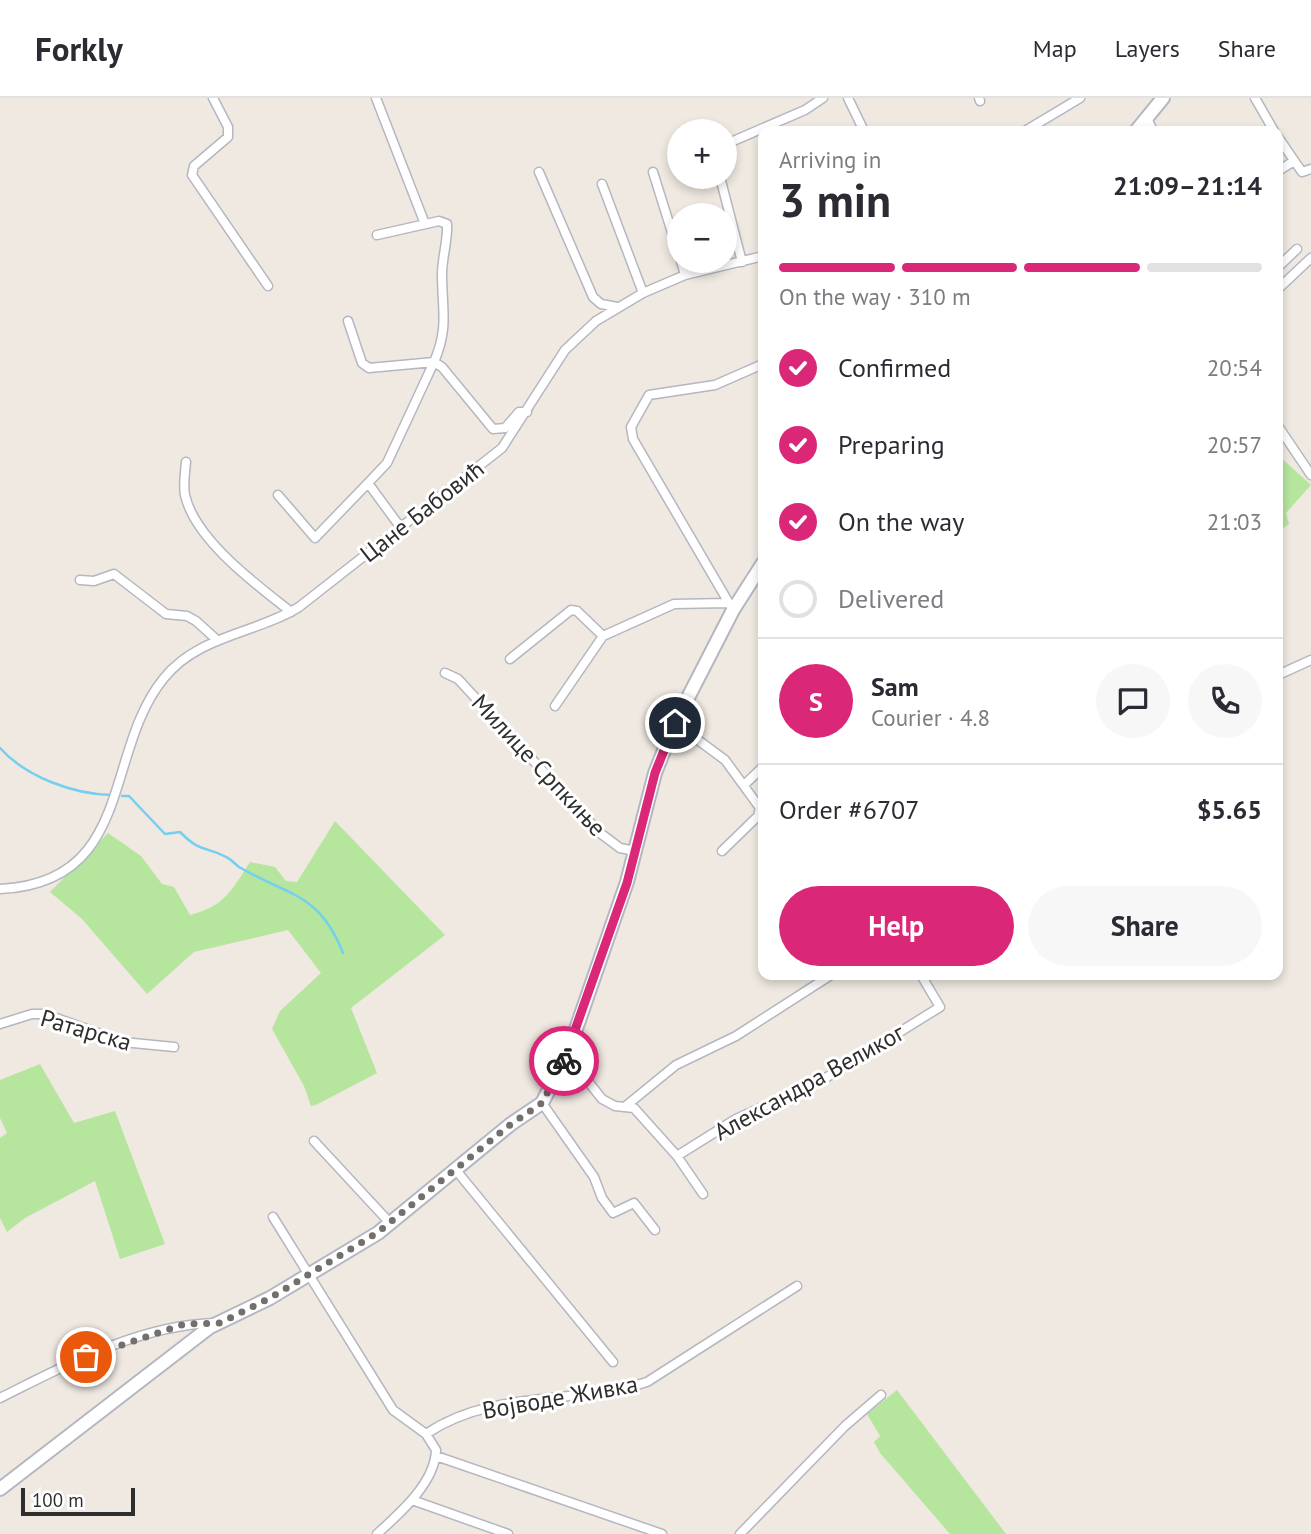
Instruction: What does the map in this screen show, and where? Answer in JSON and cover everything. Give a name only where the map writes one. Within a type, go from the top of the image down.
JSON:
[{"type":"street","points":[[213,98],[229,134],[194,166],[192,175],[268,286]]},
{"type":"street","points":[[376,98],[425,224]]},
{"type":"street","points":[[768,126],[805,110],[823,98]]},
{"type":"street","points":[[848,98],[862,126]]},
{"type":"street","points":[[1033,126],[1080,98]]},
{"type":"street","points":[[1140,126],[1163,98]]},
{"type":"street","points":[[1255,98],[1271,126]]},
{"type":"street","points":[[1146,118],[1150,126]]},
{"type":"street","points":[[737,139],[758,130]]},
{"type":"street","points":[[1283,145],[1302,172],[1311,169]]},
{"type":"street","points":[[1283,169],[1294,161]]},
{"type":"street","points":[[539,172],[593,298],[601,304],[617,307]]},
{"type":"street","points":[[653,172],[667,217]]},
{"type":"street","points":[[602,184],[643,293]]},
{"type":"street","points":[[723,189],[742,262]]},
{"type":"street","points":[[278,495],[315,538],[387,463],[434,362],[445,324],[442,275],[447,226],[441,221],[377,235]]},
{"type":"street","points":[[1283,262],[1297,249]]},
{"type":"street","name":"Цане Бабовић","points":[[0,890],[37,885],[66,870],[92,844],[114,799],[142,719],[163,680],[193,652],[291,612],[502,448],[565,350],[617,307],[685,275],[758,257]]},
{"type":"street","points":[[1283,284],[1311,258]]},
{"type":"street","points":[[348,321],[362,363],[366,367],[434,362],[442,367],[493,429],[505,428],[519,412],[527,412]]},
{"type":"street","points":[[730,606],[633,439],[631,427],[649,395],[658,391],[705,388],[758,366]]},
{"type":"street","points":[[1283,433],[1311,475]]},
{"type":"street","points":[[187,462],[185,495],[194,516],[243,576],[291,612]]},
{"type":"street","points":[[368,483],[401,528]]},
{"type":"street","points":[[0,1489],[93,1415],[220,1323],[311,1274],[390,1223],[511,1124],[542,1103],[567,1055],[635,851],[655,773],[675,723],[730,606],[758,570]]},
{"type":"street","points":[[80,580],[94,581],[114,574],[166,614],[187,616],[217,640]]},
{"type":"street","points":[[555,706],[603,636],[674,604],[730,606]]},
{"type":"street","points":[[510,659],[571,610],[577,611],[603,636]]},
{"type":"street","points":[[1283,673],[1311,660]]},
{"type":"street","name":"Милице Српкиње","points":[[445,673],[457,679],[600,833],[620,848],[635,851]]},
{"type":"street","points":[[675,723],[725,760],[758,807]]},
{"type":"street","points":[[744,785],[758,772]]},
{"type":"street","points":[[722,851],[758,815]]},
{"type":"street","points":[[627,1105],[676,1065],[760,1022],[823,980]]},
{"type":"street","name":"Александра Великог","points":[[677,1156],[736,1119],[824,1079],[940,1007],[923,980]]},
{"type":"street","name":"Ратарска","points":[[0,1024],[32,1014],[45,1014],[123,1042],[174,1047]]},
{"type":"street","points":[[567,1055],[602,1099],[615,1105],[627,1105],[649,1121],[703,1194]]},
{"type":"street","points":[[542,1103],[594,1177],[602,1198],[613,1213],[634,1203],[655,1230]]},
{"type":"street","points":[[314,1141],[390,1223]]},
{"type":"street","points":[[456,1169],[614,1362]]},
{"type":"street","points":[[273,1217],[311,1274],[393,1410],[432,1439],[436,1455],[412,1500],[377,1534]]},
{"type":"street","name":"Војводе Живка","points":[[426,1434],[450,1420],[490,1407],[550,1397],[625,1390],[647,1382],[797,1286]]},
{"type":"street","points":[[0,1398],[101,1351],[185,1324],[220,1323]]},
{"type":"street","points":[[740,1534],[845,1426],[881,1395]]},
{"type":"street","points":[[436,1455],[662,1534]]},
{"type":"street","points":[[412,1500],[508,1534]]},
{"type":"green space","points":[[1283,460],[1311,485],[1286,513],[1289,524],[1283,528]]},
{"type":"green space","points":[[335,821],[445,935],[351,1008],[377,1073],[316,1105],[311,1106],[304,1086],[272,1029],[280,1011],[321,973],[288,930],[194,952],[147,994],[82,919],[50,892],[108,833],[141,856],[162,884],[174,887],[190,915],[211,907],[226,896],[250,862],[275,867],[286,881],[297,882]]},
{"type":"green space","points":[[40,1064],[74,1123],[115,1111],[165,1244],[120,1259],[95,1181],[25,1218],[7,1232],[0,1218],[0,1138],[7,1133],[0,1118],[0,1080]]},
{"type":"green space","points":[[897,1390],[1006,1534],[950,1534],[880,1453],[874,1442],[880,1436],[867,1414]]},
{"type":"waterway","points":[[0,748],[23,767],[51,782],[81,791],[111,795]]},
{"type":"waterway","points":[[122,796],[129,796],[165,834],[180,832],[198,846],[219,853],[239,867],[300,898],[324,918],[343,953]]},
{"type":"way so far","points":[[86,1357],[185,1324],[220,1323],[270,1298],[377,1233],[511,1124],[542,1103],[552,1090],[564,1061]]},
{"type":"route","points":[[564,1061],[627,883],[655,773],[675,723]]}]
